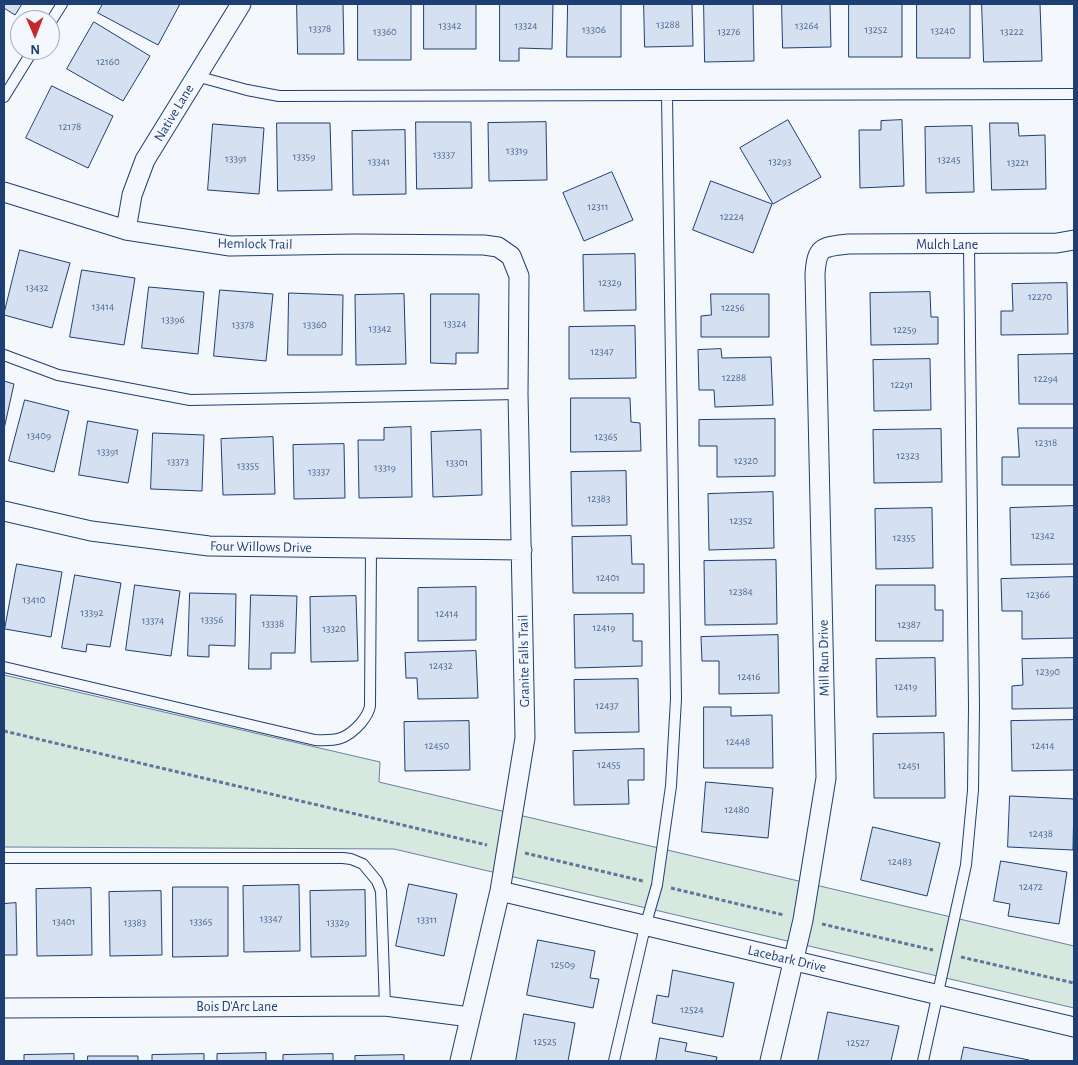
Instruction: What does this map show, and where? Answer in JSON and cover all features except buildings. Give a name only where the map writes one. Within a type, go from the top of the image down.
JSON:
[{"type":"street","name":"Native Lane","points":[[126,230],[132,195],[145,160],[242,4]]},
{"type":"street","name":"Hemlock Trail","points":[[4,192],[126,230],[230,246],[469,244],[498,247],[511,256]]},
{"type":"street","name":"Mulch Lane","points":[[820,251],[825,248],[848,244],[969,245],[1057,243],[1074,240]]},
{"type":"street","name":"Mill Run Drive","points":[[770,1061],[804,920],[826,778],[815,274],[820,251]]},
{"type":"street","name":"Granite Falls Trail","points":[[460,1061],[500,891],[526,738],[518,394],[519,276],[511,256]]},
{"type":"street","name":"Four Willows Drive","points":[[4,511],[91,531],[209,546],[522,550]]},
{"type":"street","name":"Lacebark Drive","points":[[500,891],[645,927],[1074,1027]]},
{"type":"street","name":"Bois D'Arc Lane","points":[[4,1008],[385,1006],[470,1017]]},
{"type":"lane","points":[[4,97],[27,60]]},
{"type":"lane","points":[[196,76],[271,95],[1074,94]]},
{"type":"lane","points":[[614,1061],[645,927],[657,885],[671,786],[676,699],[667,96]]},
{"type":"lane","points":[[923,1061],[966,865],[973,790],[974,707],[969,245]]},
{"type":"lane","points":[[4,355],[58,375],[190,400],[518,394]]},
{"type":"lane","points":[[4,667],[315,740],[336,740],[353,732],[367,716],[370,706],[371,549]]},
{"type":"lane","points":[[4,858],[343,858],[358,861],[371,872],[380,885],[385,1006]]},
{"type":"path","points":[[4,731],[495,846]]},
{"type":"shaded area","points":[[4,675],[380,762],[379,782],[1074,946],[1074,1008],[394,849],[4,847]]}]
